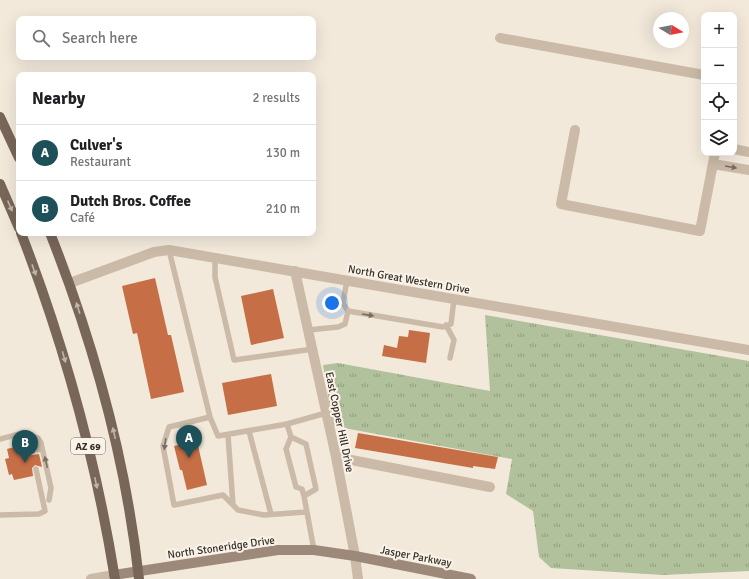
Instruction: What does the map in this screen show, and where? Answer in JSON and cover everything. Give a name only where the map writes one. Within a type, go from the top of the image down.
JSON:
[{"type":"main road","points":[[0,117],[16,152]]},
{"type":"main road","points":[[0,184],[16,221]]},
{"type":"main road","name":"AZ 69","points":[[22,236],[53,320],[79,410],[96,482],[114,577]]},
{"type":"main road","name":"AZ 69","points":[[51,236],[70,283],[94,358],[114,432],[139,575]]},
{"type":"main road","name":"North Stoneridge Drive","points":[[114,577],[139,575],[278,550],[314,550],[355,556]]},
{"type":"main road","name":"Jasper Parkway","points":[[355,556],[471,579]]},
{"type":"street","points":[[500,38],[701,74]]},
{"type":"street","points":[[575,130],[561,204],[700,231],[714,156]]},
{"type":"street","points":[[737,150],[749,152]]},
{"type":"street","points":[[713,164],[749,170]]},
{"type":"street","name":"North Great Western Drive","points":[[70,283],[148,254],[169,250],[749,350]]},
{"type":"street","name":"East Copper Hill Drive","points":[[295,271],[336,457],[358,579]]},
{"type":"street","points":[[336,457],[490,487]]},
{"type":"street","name":"North Stoneridge Drive","points":[[91,579],[114,577]]},
{"type":"lane","points":[[169,250],[210,417],[218,436],[287,424],[326,413]]},
{"type":"lane","points":[[216,258],[215,277],[234,360],[313,349]]},
{"type":"lane","points":[[308,330],[338,327],[346,324],[348,311],[343,303],[347,280]]},
{"type":"lane","points":[[348,311],[443,327],[451,324],[454,299]]},
{"type":"lane","points":[[446,325],[454,340],[450,358]]},
{"type":"lane","points":[[210,417],[169,427],[163,446],[174,505],[223,495],[238,510],[271,514],[306,512]]},
{"type":"lane","points":[[287,424],[291,437],[286,449],[296,487],[302,489],[304,496],[314,550]]},
{"type":"lane","points":[[249,431],[271,514]]},
{"type":"lane","points":[[0,440],[23,433],[38,438],[41,443],[51,488],[49,500]]},
{"type":"lane","points":[[30,435],[36,451]]},
{"type":"lane","points":[[228,435],[233,505]]},
{"type":"lane","points":[[291,437],[306,444],[313,474],[316,490],[304,496]]},
{"type":"lane","points":[[0,515],[39,514],[45,511],[36,468]]},
{"type":"green space","points":[[485,315],[749,361],[749,571],[663,575],[551,568],[539,557],[533,511],[506,494],[512,459],[333,426],[323,365],[338,363],[490,391]]},
{"type":"building","points":[[155,278],[168,335],[171,335],[184,392],[151,399],[137,333],[133,334],[122,286]]},
{"type":"building","points":[[273,289],[284,338],[251,345],[241,296]]},
{"type":"building","points":[[409,330],[430,333],[426,363],[382,356],[384,345],[397,348],[399,336],[408,337]]},
{"type":"building","points":[[271,374],[277,406],[228,415],[222,383]]},
{"type":"building","points":[[358,433],[498,457],[495,469],[473,466],[473,468],[355,448]]},
{"type":"building","points":[[197,441],[207,485],[187,490],[174,446]]},
{"type":"building","points":[[26,444],[28,453],[32,455],[39,454],[42,467],[35,465],[32,468],[33,476],[14,480],[12,474],[9,475],[5,459],[9,458],[7,449]]},
{"type":"place","name":"Culver's","points":[[189,458]]},
{"type":"place","name":"Dutch Bros. Coffee","points":[[25,463]]}]
